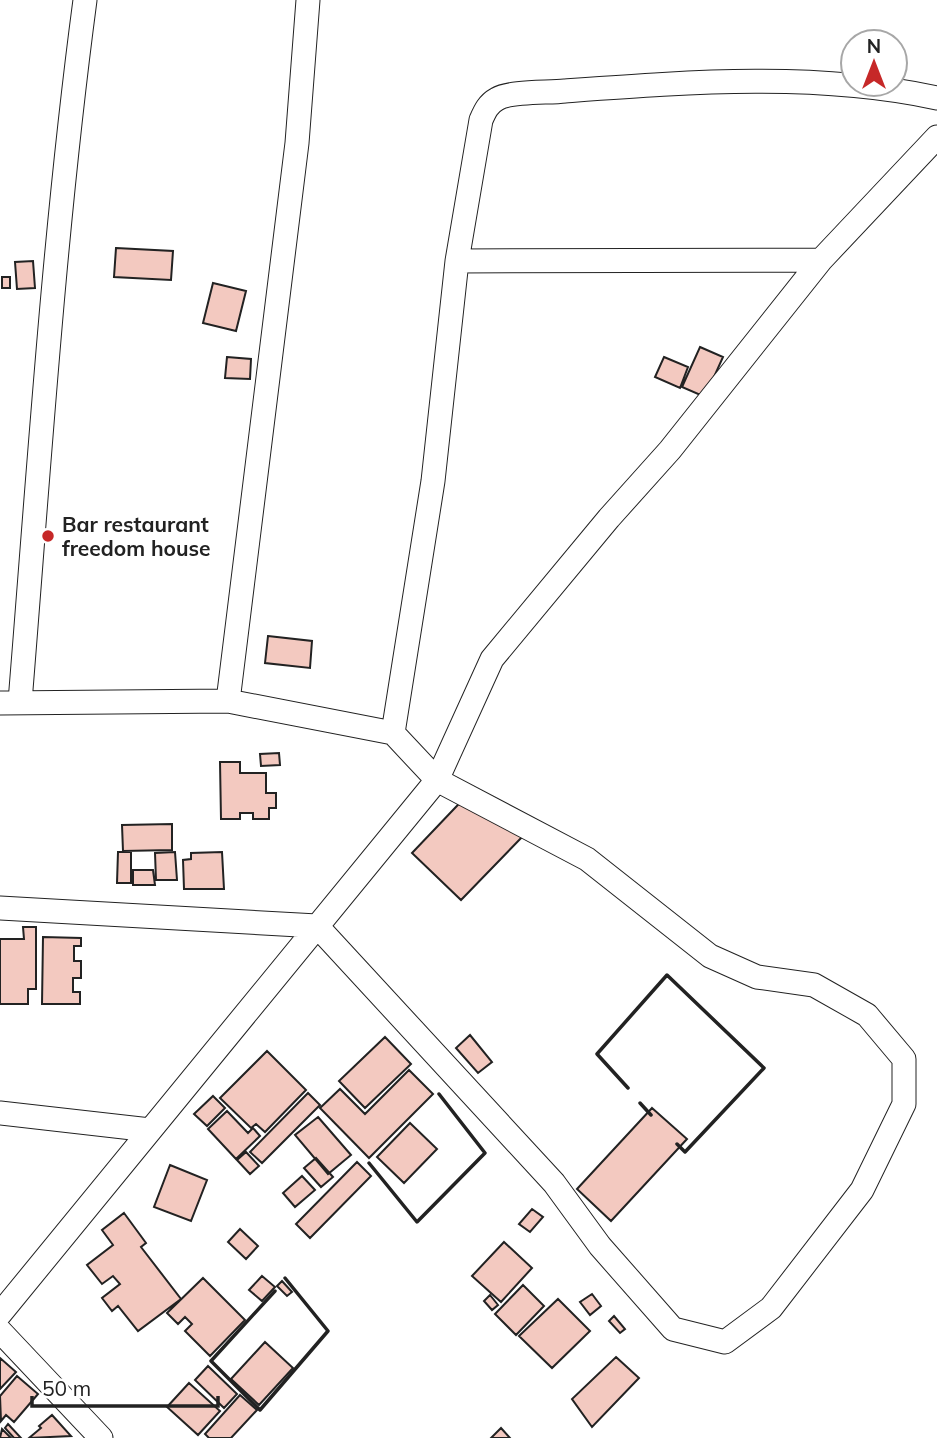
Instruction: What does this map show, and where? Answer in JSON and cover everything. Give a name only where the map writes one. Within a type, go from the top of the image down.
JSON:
[{"type":"street","points":[[0,908],[317,926],[554,1183],[600,1247],[673,1329],[725,1342],[771,1308],[862,1189],[904,1104],[904,1059],[867,1015],[814,985],[757,977],[710,956],[587,859],[437,780],[393,733],[228,701],[10,703],[85,0]]},
{"type":"street","points":[[228,701],[297,142],[308,0]]},
{"type":"street","points":[[393,733],[433,481],[457,261],[481,120],[486,107],[499,97],[644,85],[792,82],[893,88],[937,98]]},
{"type":"street","points":[[0,1314],[437,780],[492,659],[609,518],[670,450],[821,260],[937,136]]},
{"type":"street","points":[[457,261],[821,260]]},
{"type":"street","points":[[0,1112],[150,1130]]},
{"type":"street","points":[[0,1331],[101,1438]]},
{"type":"building","points":[[116,248],[173,251],[171,280],[114,277]]},
{"type":"building","points":[[33,261],[35,288],[17,289],[15,262]]},
{"type":"building","points":[[2,277],[10,277],[10,288],[2,288]]},
{"type":"building","points":[[213,283],[246,291],[236,331],[203,323]]},
{"type":"building","points":[[700,347],[723,357],[705,397],[682,387]]},
{"type":"building","points":[[227,357],[251,359],[250,379],[225,378]]},
{"type":"building","points":[[664,357],[688,367],[680,388],[655,377]]},
{"type":"building","points":[[268,636],[312,641],[310,668],[265,663]]},
{"type":"building","points":[[279,753],[280,765],[261,766],[260,754]]},
{"type":"building","points":[[220,762],[240,762],[240,773],[266,773],[266,793],[276,793],[276,808],[269,808],[269,819],[253,819],[253,813],[240,813],[240,819],[221,819]]},
{"type":"building","points":[[474,788],[524,835],[461,900],[412,853]]},
{"type":"building","points":[[172,824],[172,850],[123,851],[122,825]]},
{"type":"building","points":[[118,852],[131,852],[131,883],[117,883]]},
{"type":"building","points":[[175,852],[177,880],[156,880],[155,853]]},
{"type":"building","points":[[222,852],[224,889],[184,889],[183,860],[191,859],[191,853]]},
{"type":"building","points":[[133,870],[153,870],[155,885],[133,885]]},
{"type":"building","points":[[23,927],[36,927],[36,989],[28,989],[28,1004],[0,1004],[0,939],[24,939]]},
{"type":"building","points":[[43,937],[81,938],[81,946],[74,946],[74,961],[81,961],[81,978],[73,978],[73,992],[80,992],[80,1004],[42,1004]]},
{"type":"building","points":[[470,1035],[492,1062],[478,1073],[456,1048]]},
{"type":"building","points":[[385,1037],[411,1064],[365,1108],[339,1081]]},
{"type":"building","points":[[267,1051],[306,1090],[265,1132],[256,1124],[251,1128],[220,1098]]},
{"type":"building","points":[[409,1070],[433,1094],[369,1158],[320,1108],[340,1089],[365,1114]]},
{"type":"building","points":[[308,1093],[320,1105],[262,1163],[250,1152]]},
{"type":"building","points":[[213,1096],[225,1108],[207,1126],[194,1114]]},
{"type":"building","points":[[652,1108],[687,1139],[611,1221],[577,1189]]},
{"type":"building","points":[[227,1111],[248,1133],[253,1128],[260,1136],[236,1159],[208,1129]]},
{"type":"building","points":[[318,1117],[351,1155],[328,1174],[295,1135]]},
{"type":"building","points":[[410,1123],[437,1149],[404,1183],[377,1157]]},
{"type":"building","points":[[246,1152],[259,1166],[250,1174],[237,1160]]},
{"type":"building","points":[[316,1158],[333,1177],[321,1187],[304,1168]]},
{"type":"building","points":[[357,1162],[371,1176],[310,1238],[296,1224]]},
{"type":"building","points":[[170,1165],[207,1180],[191,1221],[154,1207]]},
{"type":"building","points":[[302,1176],[315,1190],[295,1207],[283,1193]]},
{"type":"building","points":[[532,1209],[543,1217],[530,1232],[519,1224]]},
{"type":"building","points":[[124,1213],[146,1243],[141,1247],[181,1299],[138,1331],[118,1306],[112,1311],[102,1298],[120,1284],[113,1276],[102,1284],[87,1265],[113,1245],[102,1230]]},
{"type":"building","points":[[240,1229],[258,1246],[246,1259],[228,1242]]},
{"type":"building","points":[[504,1242],[532,1268],[501,1302],[472,1276]]},
{"type":"building","points":[[262,1276],[275,1287],[262,1301],[249,1290]]},
{"type":"building","points":[[203,1278],[245,1320],[210,1356],[185,1331],[192,1324],[185,1317],[178,1324],[167,1313]]},
{"type":"building","points":[[282,1281],[292,1292],[287,1296],[277,1286]]},
{"type":"building","points":[[523,1285],[544,1306],[516,1335],[495,1314]]},
{"type":"building","points":[[592,1294],[601,1306],[590,1315],[580,1302]]},
{"type":"building","points":[[490,1295],[498,1305],[492,1310],[484,1301]]},
{"type":"building","points":[[558,1299],[590,1331],[552,1368],[519,1336]]},
{"type":"building","points":[[614,1316],[625,1329],[620,1333],[609,1321]]},
{"type":"building","points":[[265,1342],[293,1368],[259,1405],[231,1379]]},
{"type":"building","points":[[616,1357],[639,1378],[592,1427],[572,1399]]},
{"type":"building","points":[[0,1358],[16,1372],[0,1389]]},
{"type":"building","points":[[208,1366],[237,1394],[224,1408],[195,1380]]},
{"type":"building","points":[[17,1376],[38,1394],[14,1422],[6,1415],[1,1421],[0,1396]]},
{"type":"building","points":[[189,1383],[220,1411],[198,1435],[167,1407]]},
{"type":"building","points":[[240,1395],[257,1410],[231,1438],[209,1438],[205,1434]]},
{"type":"building","points":[[52,1415],[71,1436],[29,1438],[41,1428],[39,1426]]},
{"type":"building","points":[[8,1424],[21,1438],[14,1438],[5,1428]]},
{"type":"building","points":[[501,1428],[510,1438],[491,1438]]},
{"type":"building","points":[[2,1429],[11,1438],[0,1438]]},
{"type":"wall","points":[[628,1088],[597,1054],[667,975],[764,1068],[685,1152],[677,1144]]},
{"type":"wall","points":[[369,1163],[417,1222],[485,1153],[439,1094]]},
{"type":"wall","points":[[640,1103],[651,1115]]},
{"type":"wall","points":[[275,1291],[211,1361],[260,1410],[328,1331],[285,1278]]},
{"type":"place","name":"Bar restaurant freedom house","points":[[48,536]]}]
